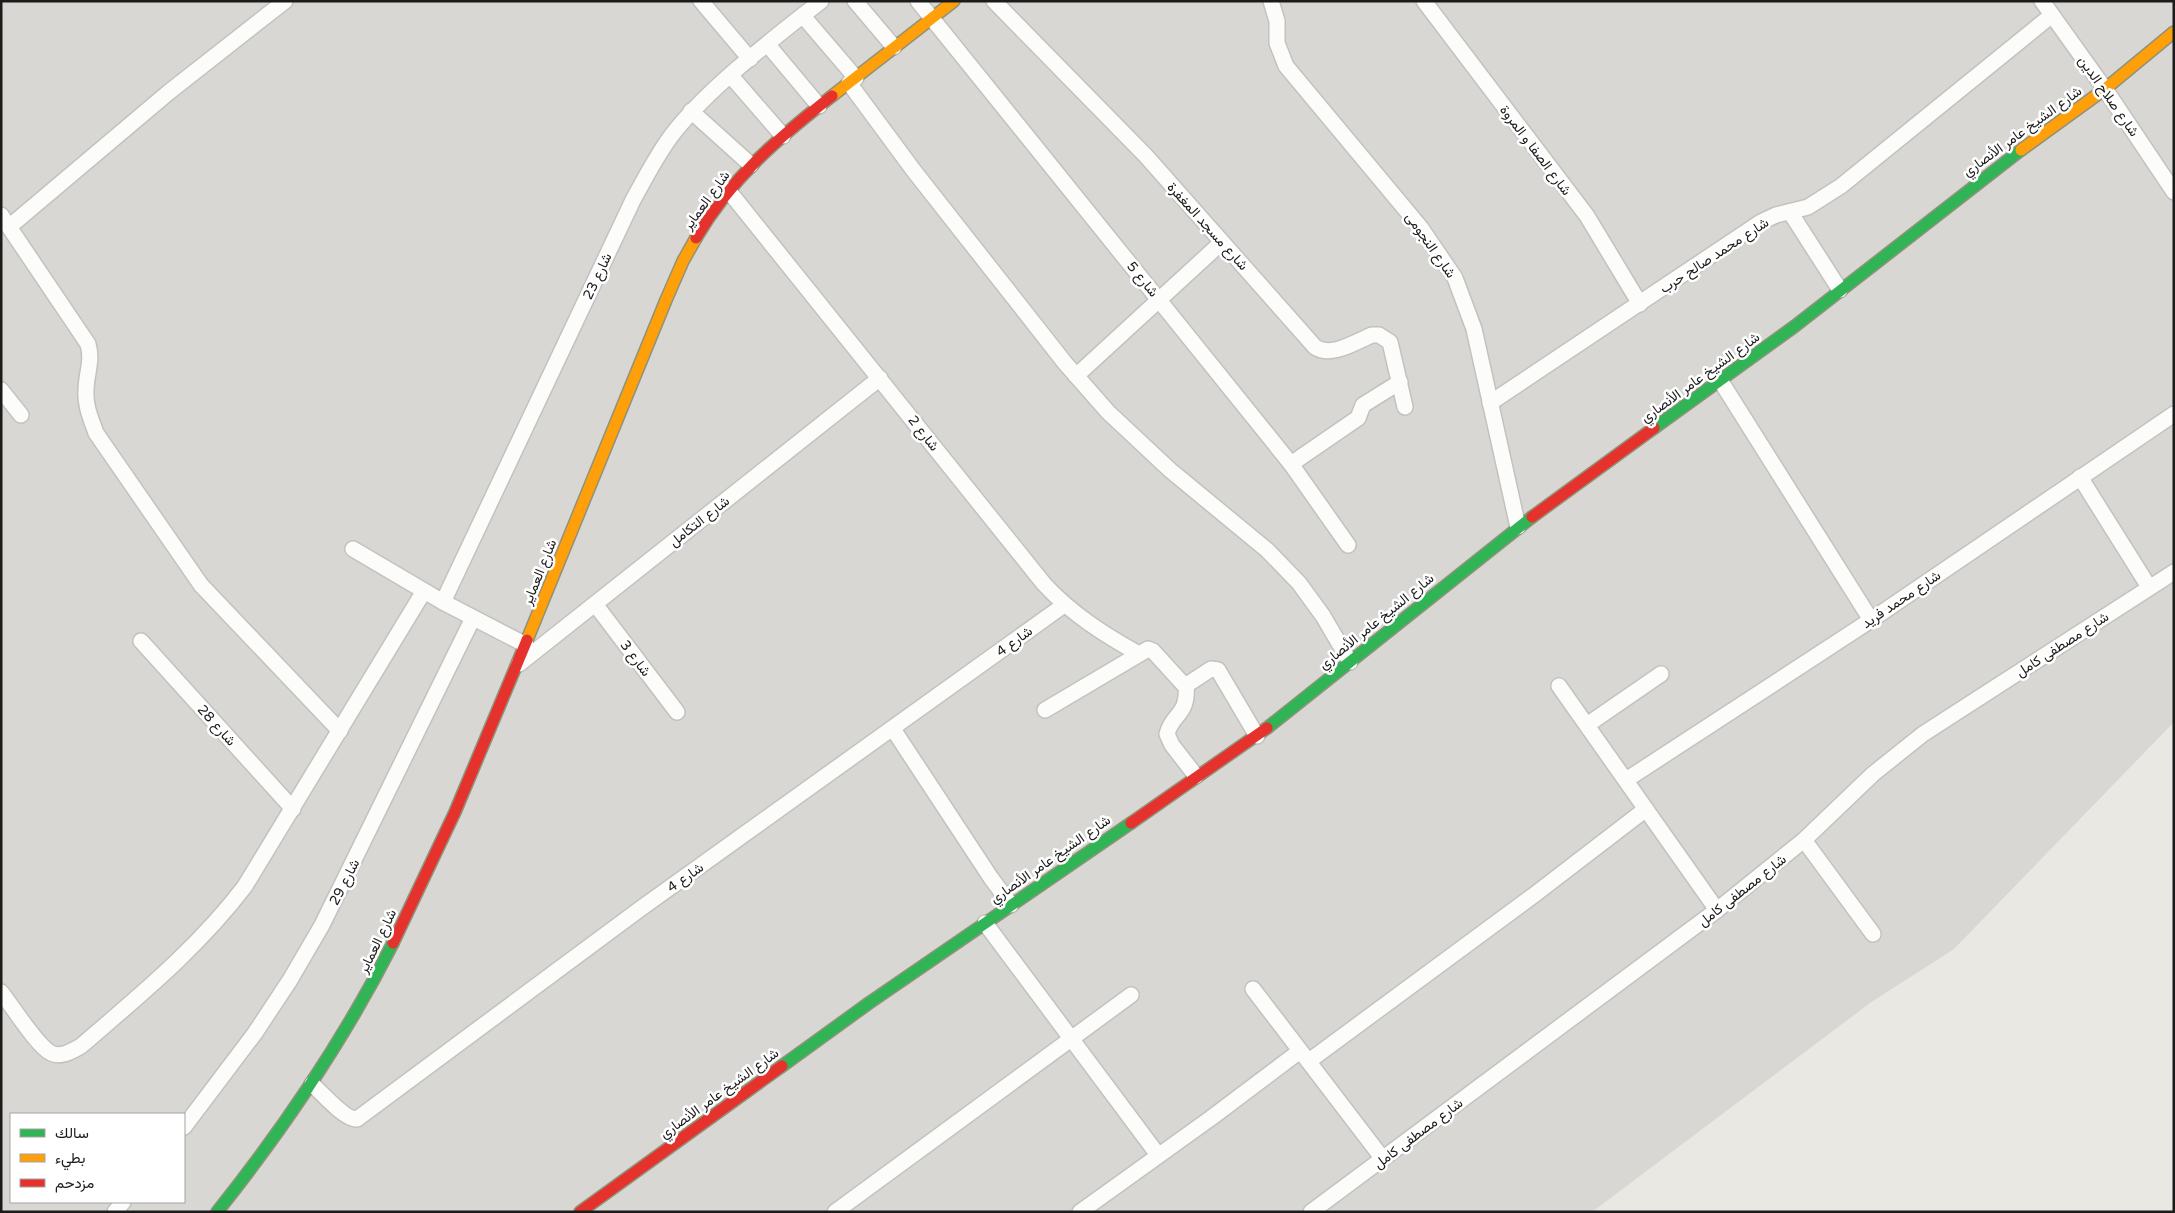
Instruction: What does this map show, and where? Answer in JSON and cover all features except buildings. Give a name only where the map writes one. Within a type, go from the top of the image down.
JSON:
[{"type":"street","points":[[286,1],[5,221],[88,344],[91,355],[86,391],[88,413],[96,433],[201,585],[340,731]]},
{"type":"street","points":[[701,1],[750,59]]},
{"type":"street","points":[[855,1],[894,48]]},
{"type":"street","name":"شارع 5","points":[[918,1],[1291,464],[1348,545]]},
{"type":"street","name":"شارع العماير","points":[[217,1212],[282,1130],[349,1026],[398,935],[457,809],[518,665],[676,277],[704,225],[728,190],[783,136],[954,1]]},
{"type":"street","name":"شارع مسجد المغفرة","points":[[994,1],[1109,116],[1320,350],[1334,351],[1372,335],[1385,337],[1393,348],[1405,407]]},
{"type":"street","name":"شارع النجومى","points":[[1271,1],[1277,21],[1277,43],[1286,66],[1421,228],[1454,278],[1474,328],[1518,527]]},
{"type":"street","name":"شارع الصفا و المروة","points":[[1424,1],[1587,216],[1640,304]]},
{"type":"street","name":"شارع صلاح الدين","points":[[2042,1],[2105,89],[2174,192]]},
{"type":"street","points":[[812,6],[852,80],[982,259],[1076,376],[1108,412],[1163,463],[1267,550],[1299,583],[1323,616],[1350,662]]},
{"type":"street","name":"شارع 23","points":[[443,602],[633,200],[658,154],[691,111],[812,6]]},
{"type":"street","name":"شارع محمد صالح حرب","points":[[1490,403],[1761,222],[1776,215],[1808,207],[1841,186],[2052,14]]},
{"type":"street","name":"شارع الشيخ عامر الأنصاري","points":[[580,1212],[869,1003],[1196,776],[1257,736],[1518,527],[1720,380],[1751,360],[1994,169],[2105,89],[2174,32]]},
{"type":"street","points":[[768,45],[819,106]]},
{"type":"street","points":[[731,76],[783,136]]},
{"type":"street","points":[[691,111],[751,166]]},
{"type":"street","name":"شارع 2","points":[[728,190],[1028,564],[1064,605],[1095,628],[1139,654],[1148,649],[1153,651],[1181,683],[1186,684]]},
{"type":"street","points":[[1790,212],[1840,290]]},
{"type":"street","points":[[1076,376],[1222,242]]},
{"type":"street","name":"شارع التكامل","points":[[518,665],[880,378]]},
{"type":"street","points":[[1720,380],[1871,620]]},
{"type":"street","points":[[1291,464],[1358,418],[1363,405],[1400,382]]},
{"type":"street","points":[[1,390],[21,414]]},
{"type":"street","name":"شارع محمد فريد","points":[[1626,780],[1871,620],[2174,414]]},
{"type":"street","points":[[2080,477],[2149,587]]},
{"type":"street","points":[[353,549],[443,602],[526,645]]},
{"type":"street","name":"شارع مصطفى كامل","points":[[1311,1212],[1717,910],[1804,840],[1873,774],[1923,734],[2174,572]]},
{"type":"street","points":[[1,992],[40,1044],[52,1054],[65,1054],[81,1046],[176,964],[201,940],[245,886],[424,591]]},
{"type":"street","name":"شارع 3","points":[[595,604],[677,712]]},
{"type":"street","name":"شارع 4","points":[[312,1084],[345,1115],[352,1119],[357,1119],[640,909],[1064,605]]},
{"type":"street","name":"شارع 29","points":[[185,1126],[255,1033],[290,980],[322,925],[473,618]]},
{"type":"street","name":"شارع 28","points":[[141,640],[293,809]]},
{"type":"street","points":[[1044,710],[1139,654]]},
{"type":"street","points":[[1196,776],[1172,745],[1168,734],[1172,723],[1183,710],[1186,702],[1186,684],[1211,668],[1218,670],[1257,736]]},
{"type":"street","points":[[1587,725],[1661,674]]},
{"type":"street","points":[[1559,686],[1717,910]]},
{"type":"street","points":[[893,729],[1011,905]]},
{"type":"street","points":[[1080,1212],[1158,1155],[1305,1056],[1534,896],[1646,809]]},
{"type":"street","points":[[1804,840],[1873,934]]},
{"type":"street","points":[[985,923],[1158,1155]]},
{"type":"street","points":[[1253,989],[1383,1159]]},
{"type":"street","points":[[835,1212],[1130,995]]},
{"type":"shaded area","points":[[1,1],[2174,1],[2174,722],[1954,949],[1870,1003],[1592,1212],[1,1212]]},
{"type":"traffic: fast","points":[[1654,428],[1795,326],[2021,150]]},
{"type":"traffic: fast","points":[[1267,728],[1532,517]]},
{"type":"traffic: fast","points":[[782,1066],[869,1003],[1131,823]]},
{"type":"traffic: fast","points":[[217,1212],[266,1148],[312,1082],[354,1014],[393,943]]},
{"type":"traffic: slow","points":[[832,96],[954,1]]},
{"type":"traffic: slow","points":[[2021,150],[2105,89],[2174,32]]},
{"type":"traffic: slow","points":[[527,640],[666,300],[683,261],[696,238]]},
{"type":"traffic: jam","points":[[696,238],[724,196],[757,160],[793,127],[832,96]]},
{"type":"traffic: jam","points":[[1532,517],[1654,428]]},
{"type":"traffic: jam","points":[[393,943],[455,812],[527,640]]},
{"type":"traffic: jam","points":[[1131,823],[1267,728]]},
{"type":"traffic: jam","points":[[580,1212],[782,1066]]}]
